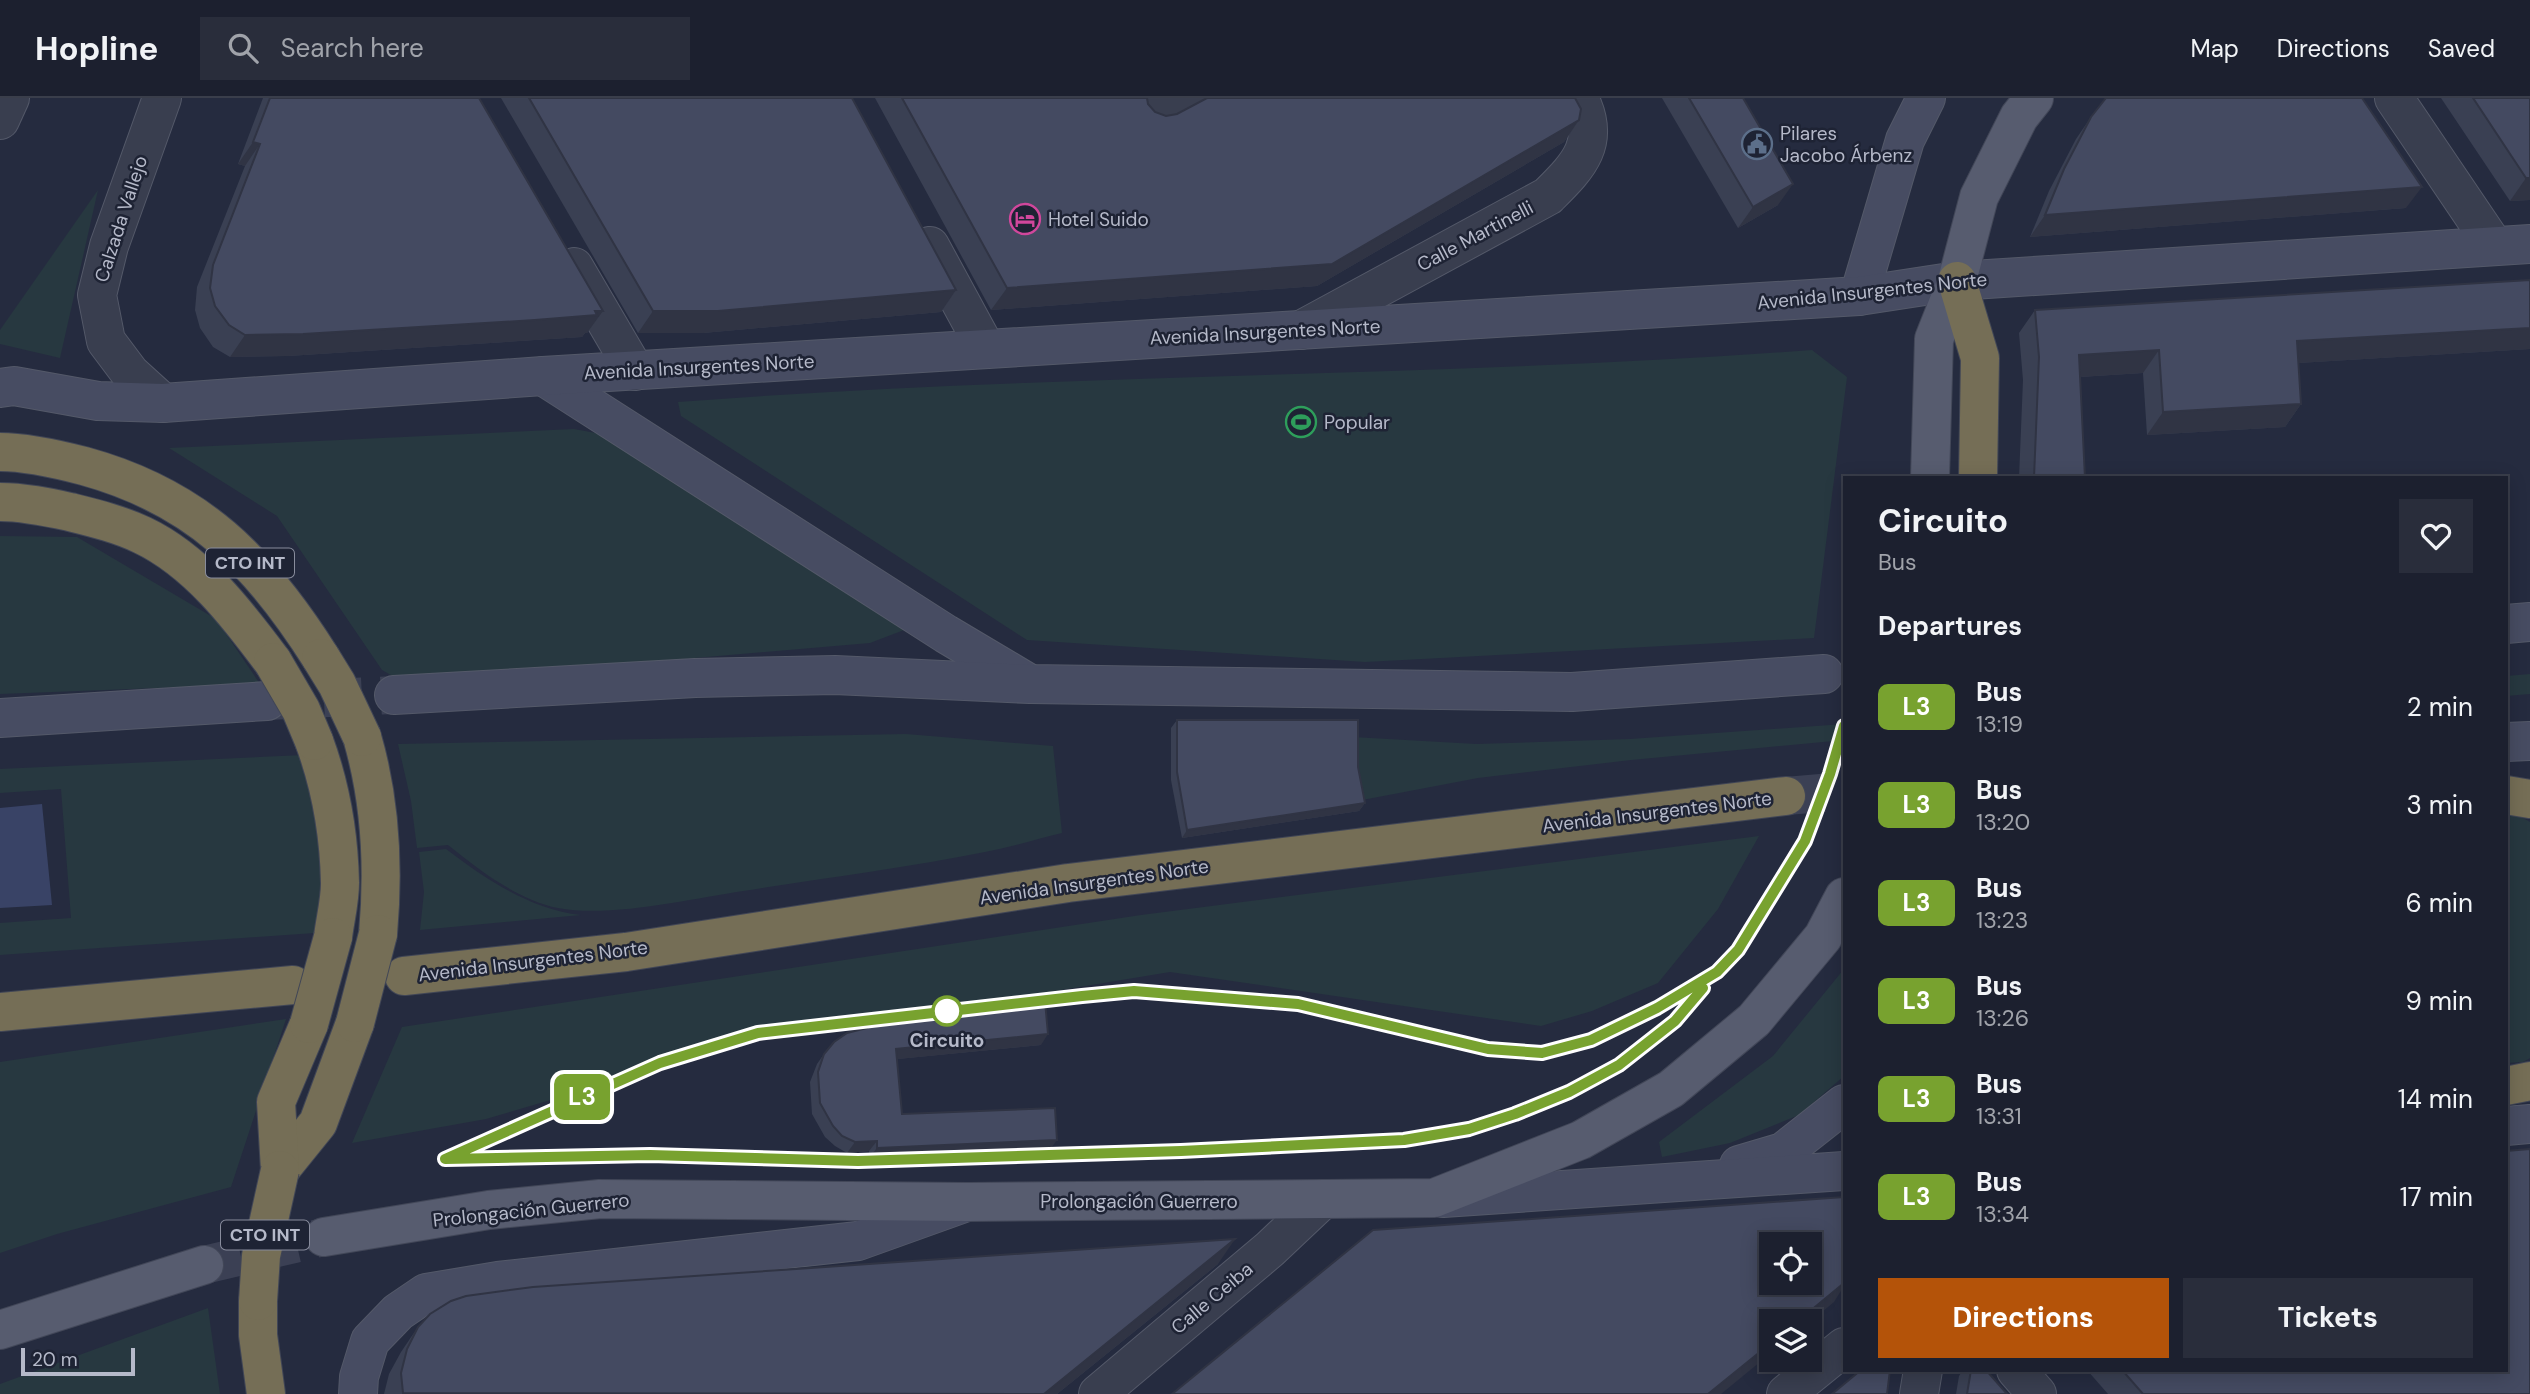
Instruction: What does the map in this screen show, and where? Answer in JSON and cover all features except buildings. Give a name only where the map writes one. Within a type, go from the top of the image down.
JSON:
[{"type":"highway","points":[[1956,281],[1980,358],[1978,476]]},
{"type":"highway","name":"CTO INT","points":[[0,452],[61,460],[109,473],[156,492],[206,522],[269,583],[300,624],[337,684],[362,737],[373,775],[380,830],[382,892],[378,934],[355,1023],[318,1123],[280,1171],[261,1256],[258,1301],[258,1335],[266,1394]]},
{"type":"highway","points":[[0,502],[56,509],[99,519],[142,535],[177,557],[215,592],[273,662],[301,710],[314,741],[328,780],[336,826],[340,886],[333,937],[309,1024],[276,1102],[280,1171]]},
{"type":"highway","points":[[2508,795],[2530,799]]},
{"type":"highway","name":"Avenida Insurgentes Norte","points":[[404,976],[626,952],[1068,883],[1786,796]]},
{"type":"highway","points":[[1,1012],[293,985]]},
{"type":"highway","points":[[2508,1086],[2530,1081]]},
{"type":"main road","points":[[1859,296],[1905,140],[1927,98]]},
{"type":"main road","points":[[1930,476],[1934,340],[1956,281],[1979,197],[2019,117],[2034,98]]},
{"type":"main road","name":"Avenida Insurgentes Norte","points":[[0,388],[14,387],[98,401],[163,403],[543,376],[1859,296],[1956,281],[2512,245]]},
{"type":"main road","points":[[543,376],[946,634],[1030,684]]},
{"type":"main road","points":[[2508,624],[2530,622]]},
{"type":"main road","points":[[394,695],[695,678],[835,675],[1030,684],[1572,692],[1824,674]]},
{"type":"main road","points":[[0,718],[267,701]]},
{"type":"main road","points":[[2508,743],[2530,741]]},
{"type":"main road","name":"Prolongación Guerrero","points":[[324,1237],[489,1210],[600,1199],[968,1202],[1434,1198],[1581,1140],[1671,1089],[1754,1020],[1823,937],[1843,899]]},
{"type":"main road","points":[[1684,1182],[1783,1152],[1843,1105]]},
{"type":"main road","points":[[2508,1126],[2530,1124]]},
{"type":"main road","points":[[1434,1198],[1843,1171]]},
{"type":"main road","points":[[358,1394],[359,1377],[370,1341],[398,1312],[426,1293],[498,1281],[858,1241],[968,1202]]},
{"type":"main road","points":[[0,1330],[204,1265]]},
{"type":"street","points":[[0,120],[10,98]]},
{"type":"street","name":"Calzada Vallejo","points":[[162,98],[109,246],[97,295],[106,341],[131,373],[163,403]]},
{"type":"street","points":[[1152,117],[1186,98]]},
{"type":"street","name":"Calle Martinelli","points":[[1301,330],[1548,196],[1578,166],[1588,140],[1585,110],[1579,98]]},
{"type":"street","points":[[2394,98],[2512,245]]},
{"type":"street","points":[[915,218],[986,349]]},
{"type":"street","points":[[559,240],[635,371]]},
{"type":"street","name":"Calle Ceiba","points":[[1098,1394],[1270,1249],[1323,1199]]},
{"type":"street","points":[[1786,1394],[1843,1348]]},
{"type":"street","points":[[1919,1394],[1923,1372]]},
{"type":"street","points":[[2018,1372],[2037,1394]]},
{"type":"shaded area","points":[[98,190],[60,358],[0,344],[0,330]]},
{"type":"shaded area","points":[[1812,350],[1847,377],[1814,638],[1365,662],[1027,640],[681,416],[678,402],[962,386],[1529,366]]},
{"type":"shaded area","points":[[574,429],[612,436],[888,612],[904,630],[870,643],[405,683],[382,670],[277,516],[169,448]]},
{"type":"shaded area","points":[[0,536],[77,537],[216,619],[260,684],[0,694]]},
{"type":"shaded area","points":[[2530,674],[2530,694],[2508,696],[2508,676]]},
{"type":"shaded area","points":[[1843,724],[1843,740],[1478,778],[1357,801],[1353,737],[1476,744],[1630,739]]},
{"type":"shaded area","points":[[906,734],[1053,746],[1062,833],[955,858],[650,906],[601,911],[558,908],[514,891],[448,845],[417,848],[411,801],[398,744]]},
{"type":"shaded area","points":[[303,755],[319,814],[324,886],[315,933],[0,955],[0,923],[71,918],[61,789],[0,793],[0,769]]},
{"type":"shaded area","points":[[2508,814],[2530,822],[2530,1058],[2523,1062],[2508,1063]]},
{"type":"shaded area","points":[[1759,836],[1718,909],[1658,983],[1592,1011],[1541,1026],[1170,972],[748,1042],[486,1119],[352,1143],[402,1027],[1141,915]]},
{"type":"shaded area","points":[[446,849],[477,872],[527,900],[562,912],[581,915],[420,930],[424,892],[419,852]]},
{"type":"shaded area","points":[[1843,970],[1843,1077],[1799,1115],[1730,1143],[1662,1157],[1659,1142],[1773,1056]]},
{"type":"shaded area","points":[[286,1019],[231,1187],[57,1234],[0,1253],[0,1062]]},
{"type":"shaded area","points":[[208,1308],[220,1394],[0,1394],[0,1384]]},
{"type":"water","points":[[42,804],[52,905],[0,908],[0,808]]},
{"type":"tunnel","points":[[267,701],[394,695]]},
{"type":"tunnel","points":[[1786,796],[1843,791]]},
{"type":"tunnel","points":[[204,1265],[324,1237]]},
{"type":"bus line","name":"L3","points":[[1703,988],[1675,1021],[1619,1065],[1569,1092],[1469,1129],[1404,1140],[1181,1151],[858,1161],[650,1155],[445,1159],[660,1063],[758,1033],[818,1024],[1082,996],[1134,991],[1298,1004],[1488,1049],[1542,1053],[1591,1040],[1657,1008],[1717,972],[1738,950],[1805,841],[1843,729]]},
{"type":"place","name":"Pilares Jacobo Árbenz","points":[[1757,144]]},
{"type":"place","name":"Hotel Suido","points":[[1025,219]]},
{"type":"place","name":"Popular","points":[[1301,422]]},
{"type":"place","name":"Circuito","points":[[947,1011]]}]
